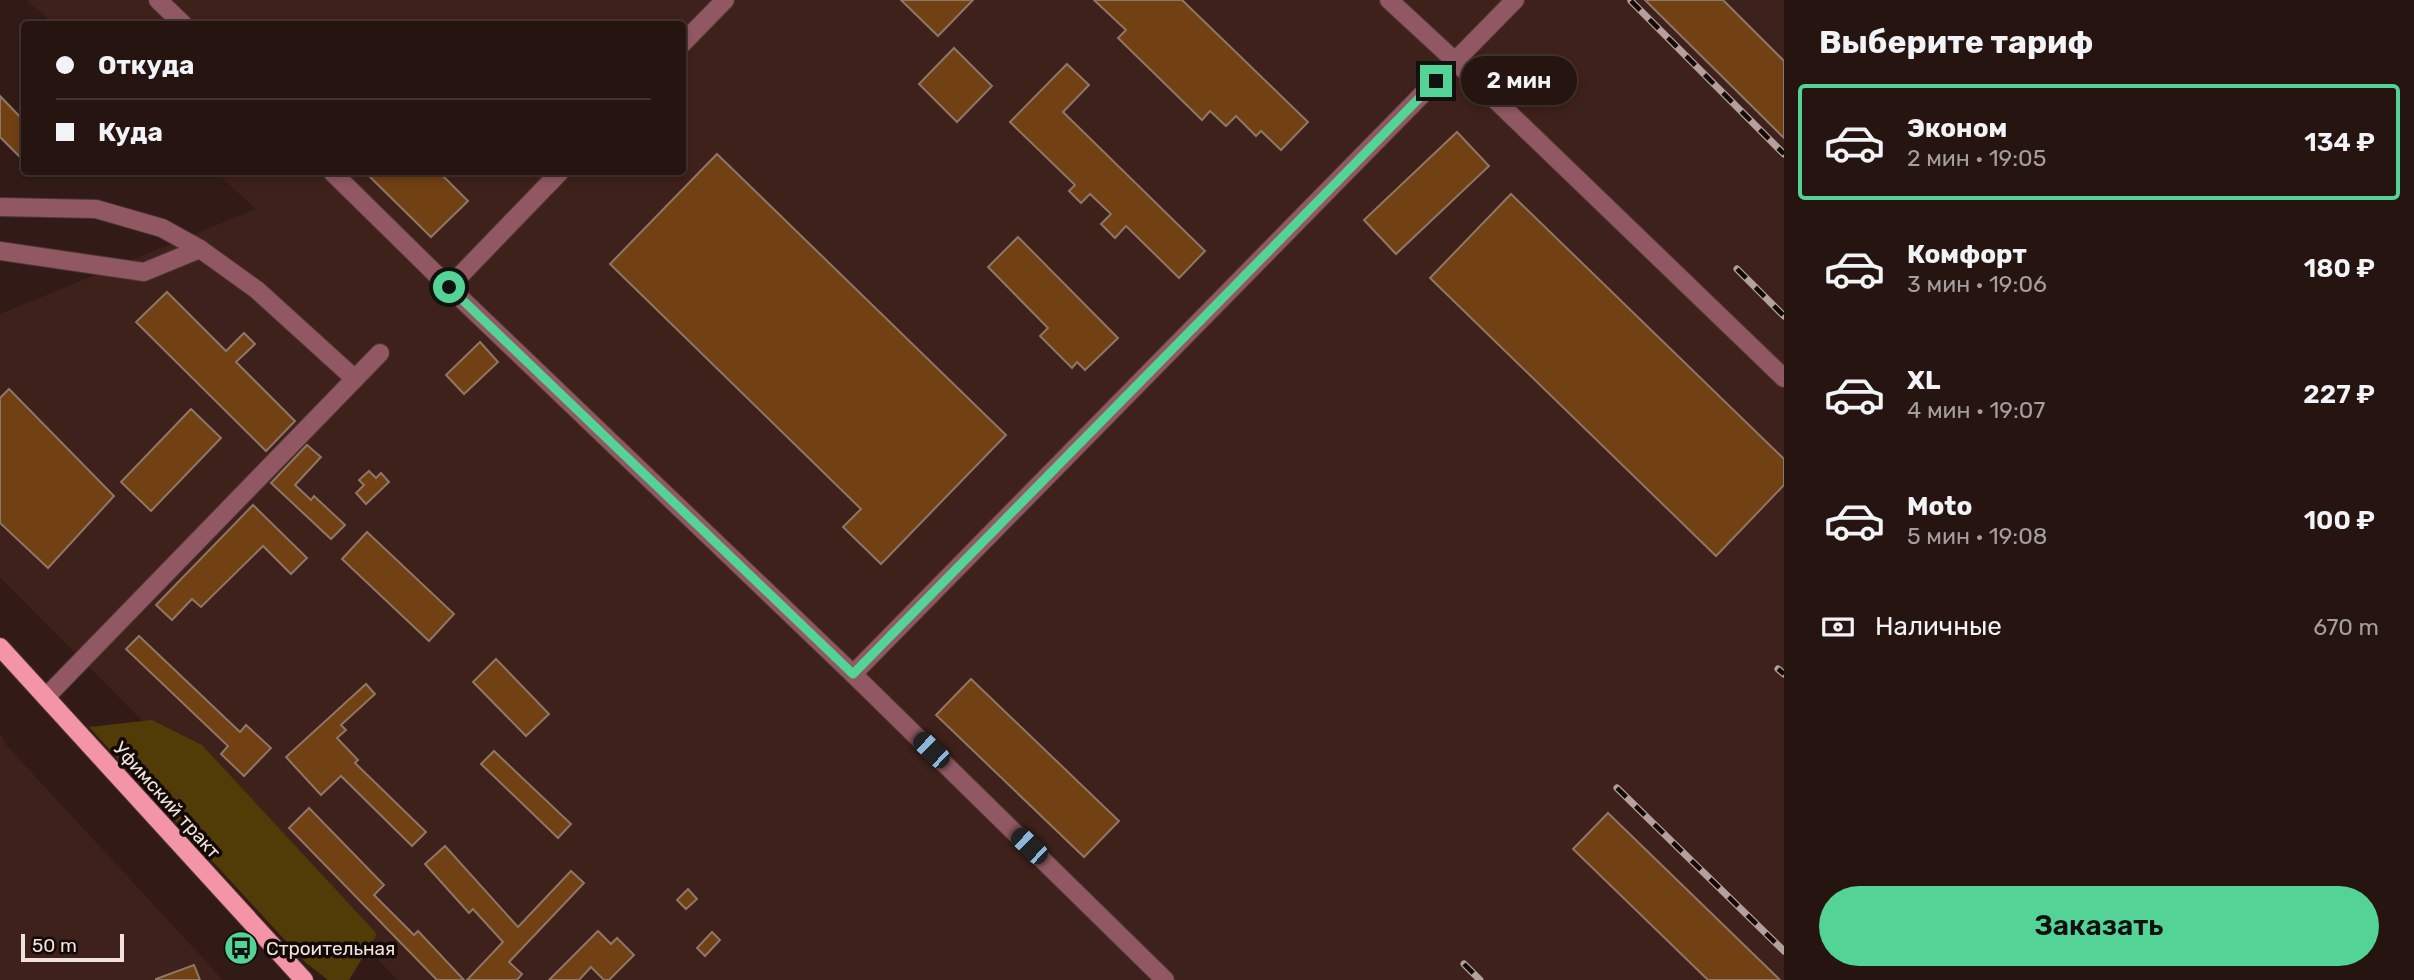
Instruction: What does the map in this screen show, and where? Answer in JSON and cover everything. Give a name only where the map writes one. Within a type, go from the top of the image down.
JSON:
[{"type":"main road","name":"Уфимский тракт","points":[[0,647],[304,980]]},
{"type":"lane","points":[[158,0],[180,21]]},
{"type":"lane","points":[[686,40],[725,0]]},
{"type":"lane","points":[[1389,0],[1784,378]]},
{"type":"lane","points":[[853,674],[1515,0]]},
{"type":"lane","points":[[335,175],[853,674],[1165,980]]},
{"type":"lane","points":[[449,287],[557,175]]},
{"type":"lane","points":[[0,207],[96,209],[162,228],[200,249],[257,290],[355,379]]},
{"type":"lane","points":[[0,251],[144,272],[200,249]]},
{"type":"lane","points":[[46,697],[380,354]]},
{"type":"shaded area","points":[[27,0],[1784,0],[1784,980],[398,980],[0,577],[0,314],[256,209],[218,175],[686,175],[686,21],[51,21]]},
{"type":"shaded area","points":[[152,720],[202,745],[377,934],[349,980],[328,980],[305,962],[89,727]]},
{"type":"shaded area","points":[[0,733],[6,745],[223,980],[0,980]]},
{"type":"building","points":[[901,0],[973,0],[938,36]]},
{"type":"building","points":[[1094,0],[1182,0],[1308,122],[1281,150],[1261,131],[1256,136],[1236,116],[1226,126],[1210,111],[1202,120],[1118,38],[1126,30]]},
{"type":"building","points":[[1645,0],[1723,0],[1784,61],[1784,138]]},
{"type":"building","points":[[954,48],[992,86],[957,122],[919,84]]},
{"type":"building","points":[[1067,64],[1089,85],[1063,112],[1205,251],[1179,278],[1126,226],[1115,238],[1101,224],[1111,214],[1090,194],[1081,203],[1069,191],[1075,185],[1010,122]]},
{"type":"building","points":[[0,96],[21,118],[21,158],[0,137]]},
{"type":"building","points":[[1457,132],[1489,166],[1396,254],[1364,220]]},
{"type":"building","points":[[717,154],[1006,435],[881,564],[843,527],[861,509],[610,264]]},
{"type":"building","points":[[368,175],[442,175],[468,201],[431,237]]},
{"type":"building","points":[[1511,194],[1784,459],[1784,485],[1716,556],[1430,278]]},
{"type":"building","points":[[1018,237],[1118,338],[1085,370],[1077,362],[1072,368],[1040,336],[1048,328],[988,267]]},
{"type":"building","points":[[167,292],[226,351],[244,333],[255,344],[236,362],[295,421],[266,451],[136,322]]},
{"type":"building","points":[[480,342],[498,362],[464,394],[446,375]]},
{"type":"building","points":[[9,389],[114,496],[48,568],[0,523],[0,398]]},
{"type":"building","points":[[191,409],[221,438],[151,511],[121,482]]},
{"type":"building","points":[[307,445],[321,457],[295,485],[311,500],[314,496],[345,525],[331,539],[271,483]]},
{"type":"building","points":[[369,471],[376,478],[381,473],[389,482],[366,504],[356,493],[364,485],[359,480]]},
{"type":"building","points":[[253,505],[307,558],[291,574],[263,546],[201,607],[192,599],[172,620],[156,605]]},
{"type":"building","points":[[367,532],[454,614],[429,641],[342,559]]},
{"type":"building","points":[[139,636],[240,732],[246,725],[271,748],[244,776],[221,754],[228,746],[126,649]]},
{"type":"building","points":[[496,659],[549,714],[526,736],[473,682]]},
{"type":"building","points":[[971,679],[1119,821],[1084,857],[936,715]]},
{"type":"building","points":[[366,684],[375,694],[341,725],[346,730],[337,738],[358,760],[355,763],[426,832],[412,846],[341,776],[321,795],[286,757]]},
{"type":"building","points":[[494,751],[571,824],[558,838],[481,764]]},
{"type":"building","points":[[309,808],[384,885],[374,895],[414,935],[418,931],[464,980],[437,980],[289,828]]},
{"type":"building","points":[[1608,813],[1780,980],[1708,980],[1573,849]]},
{"type":"building","points":[[445,846],[518,927],[571,871],[584,883],[509,962],[522,974],[517,980],[467,980],[503,942],[473,909],[469,913],[425,864]]},
{"type":"building","points":[[688,889],[697,899],[686,909],[677,900]]},
{"type":"building","points":[[598,931],[611,944],[617,938],[634,955],[609,980],[604,980],[591,967],[579,980],[549,980]]},
{"type":"building","points":[[712,932],[720,940],[705,956],[697,948]]},
{"type":"building","points":[[194,965],[200,980],[156,980],[156,979]]},
{"type":"railway","points":[[1631,1],[1784,154]]},
{"type":"railway","points":[[1737,269],[1784,316]]},
{"type":"railway","points":[[1778,669],[1784,674]]},
{"type":"railway","points":[[1617,788],[1784,951]]},
{"type":"railway","points":[[1464,964],[1480,980]]},
{"type":"place","name":"Строительная","points":[[241,948]]},
{"type":"route","points":[[449,287],[853,674],[1436,81]]}]
